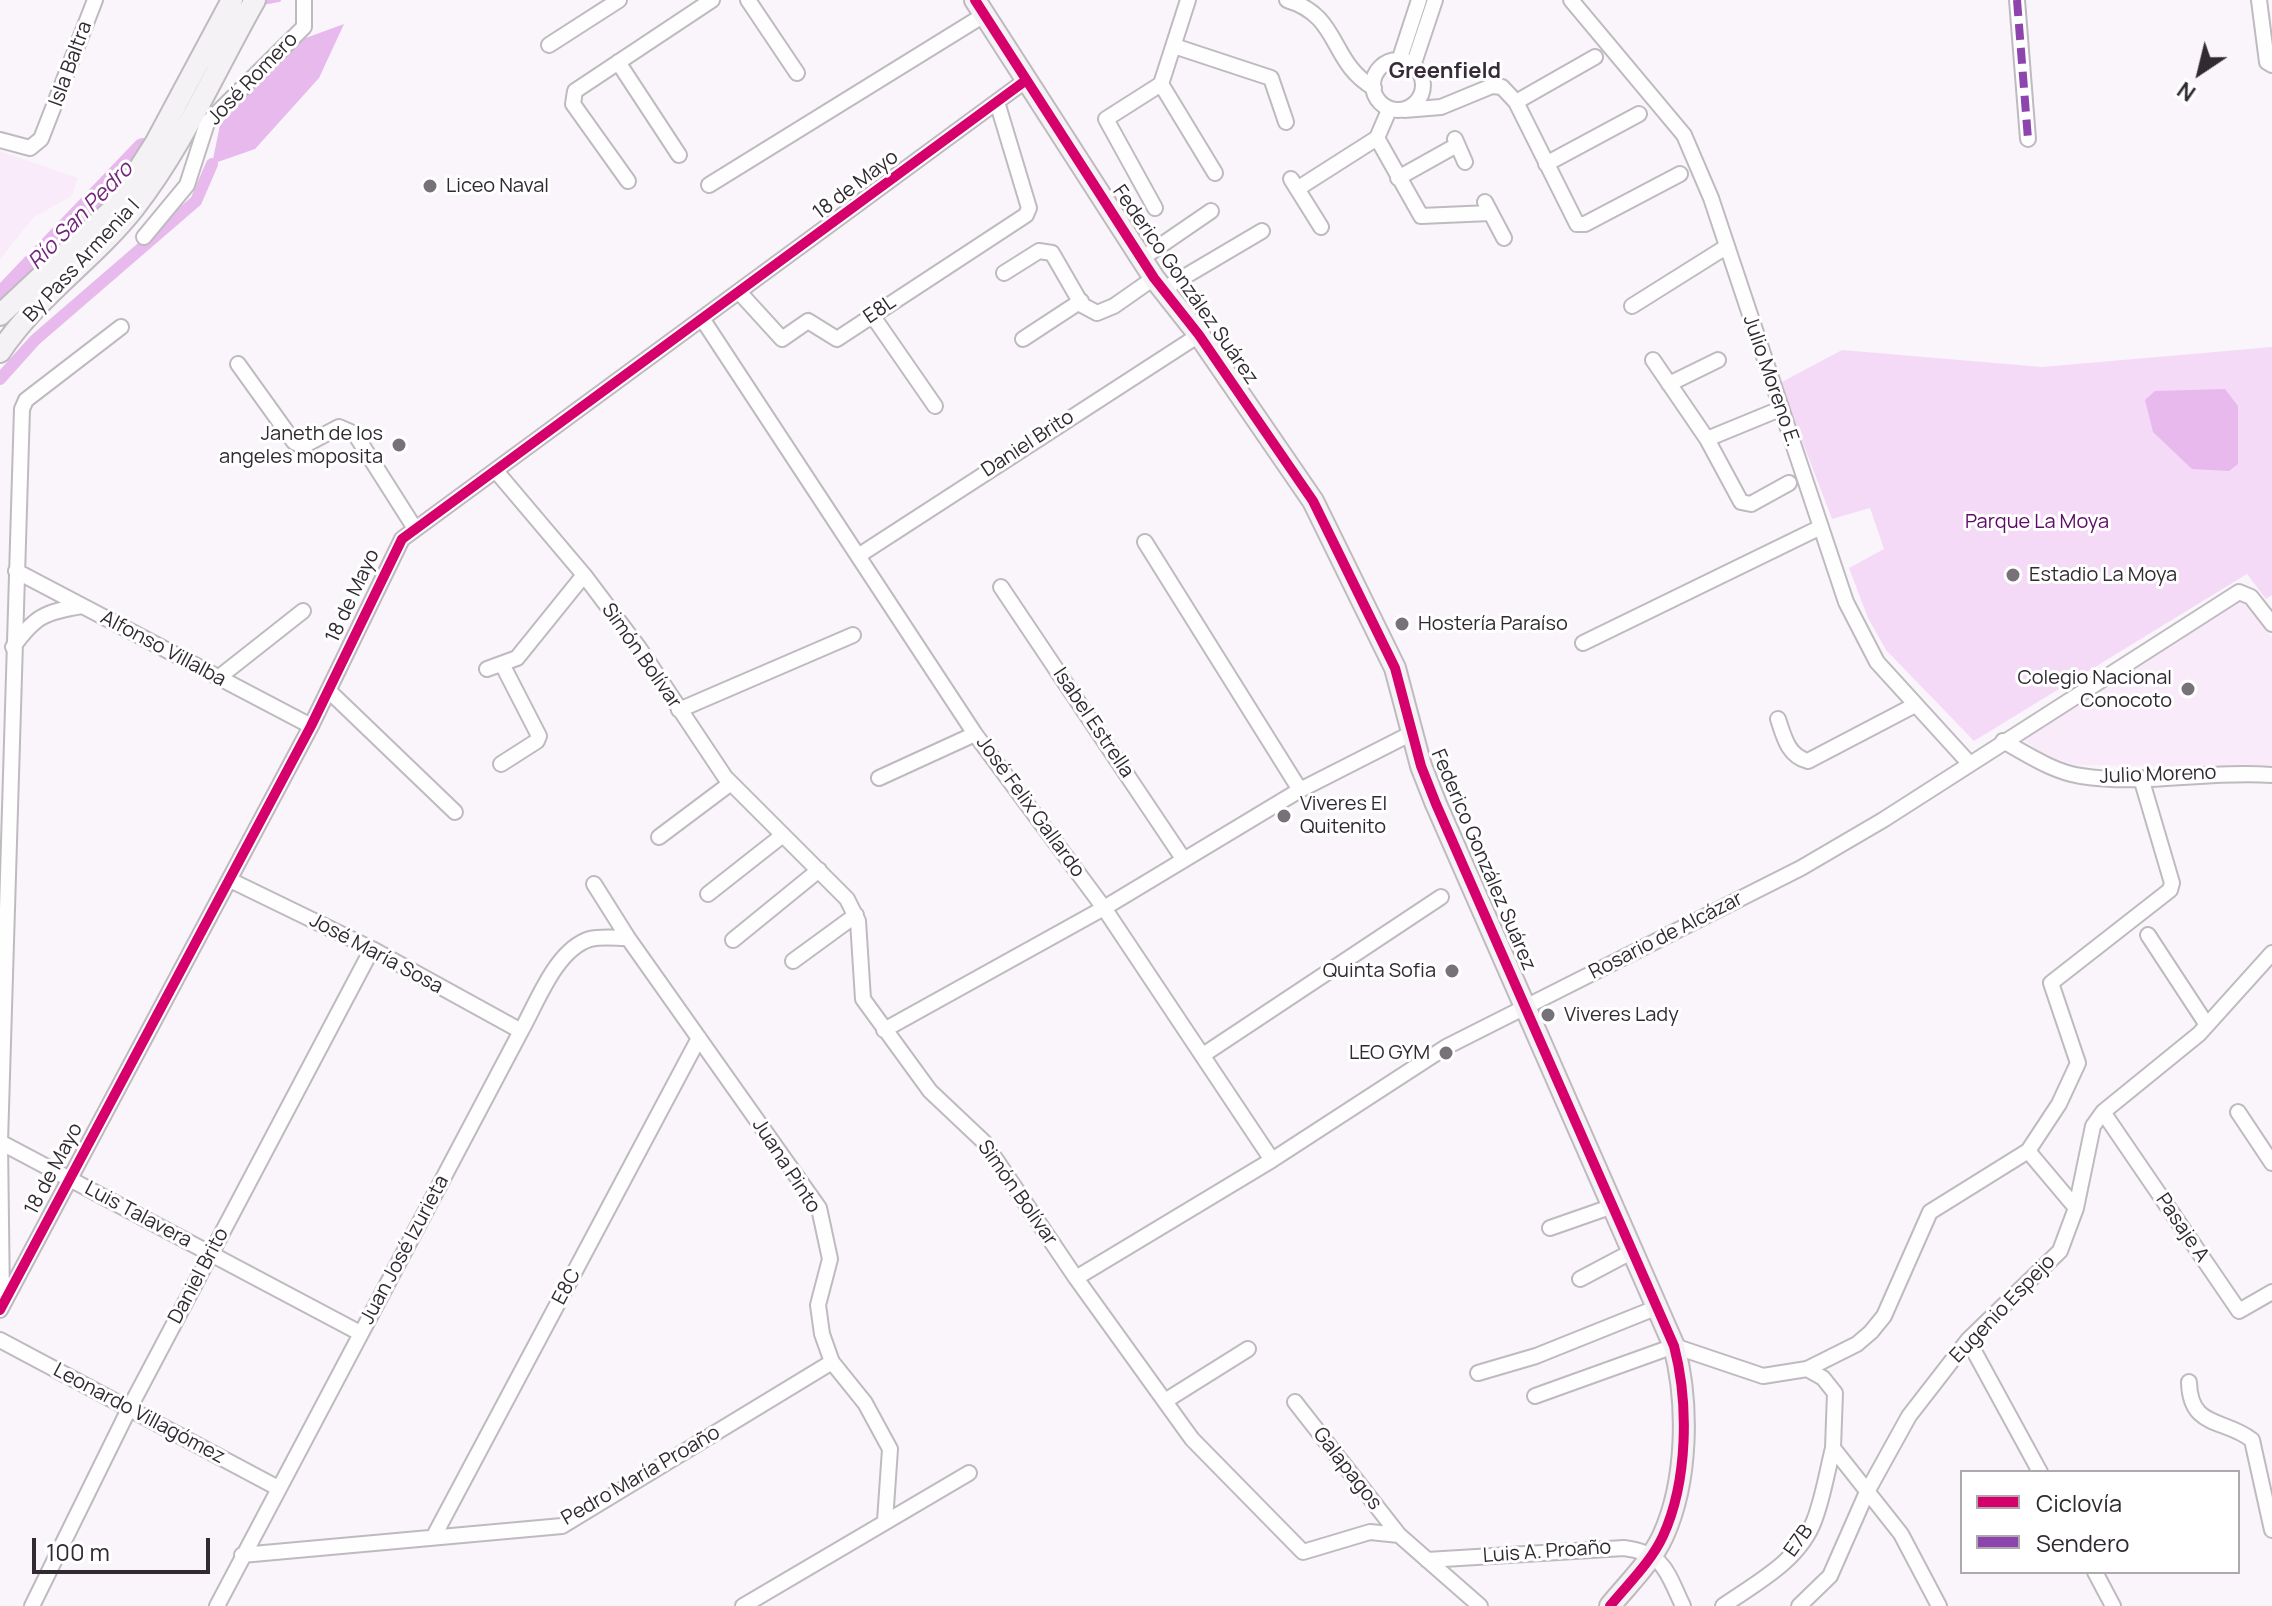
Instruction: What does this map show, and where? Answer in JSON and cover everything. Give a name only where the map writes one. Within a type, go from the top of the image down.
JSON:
[{"type":"street","name":"Isla Baltra","points":[[0,140],[30,148],[48,128],[95,0]]},
{"type":"street","name":"By Pass Armenia I","points":[[0,315],[114,208],[156,142],[232,0]]},
{"type":"street","name":"By Pass Armenia I","points":[[0,352],[33,312],[112,234],[155,181],[255,0]]},
{"type":"street","name":"José Romero","points":[[144,237],[187,185],[207,123],[304,27],[304,0]]},
{"type":"street","points":[[549,45],[619,0]]},
{"type":"street","points":[[628,181],[573,104],[575,91],[712,0]]},
{"type":"street","points":[[748,0],[797,73]]},
{"type":"street","points":[[1155,208],[1106,119],[1161,84],[1188,0]]},
{"type":"street","points":[[1287,0],[1317,13],[1351,72],[1374,88]]},
{"type":"street","points":[[1321,227],[1294,184],[1377,138],[1397,110],[1418,96],[1422,82],[1407,61],[1419,0]]},
{"type":"street","points":[[1407,61],[1435,0]]},
{"type":"street","name":"Julio Moreno E.","points":[[1571,0],[1684,135],[1711,198],[1846,602],[1877,662],[1969,763]]},
{"type":"street","points":[[2017,0],[2028,139]]},
{"type":"street","points":[[2259,0],[2267,62],[2272,65]]},
{"type":"street","points":[[709,185],[979,7]]},
{"type":"street","name":"Federico González Suárez","points":[[979,7],[1141,259],[1199,335],[1313,501],[1395,668],[1412,733],[1436,804],[1674,1346],[1679,1366],[1683,1418],[1681,1468],[1667,1524],[1652,1554],[1610,1606]]},
{"type":"street","points":[[1174,46],[1271,78],[1286,122]]},
{"type":"street","points":[[1516,102],[1595,57]]},
{"type":"street","points":[[1407,61],[1381,67],[1374,88],[1378,101],[1397,110],[1431,109],[1492,86],[1510,92],[1577,224],[1585,224],[1680,174]]},
{"type":"street","points":[[618,62],[679,155]]},
{"type":"street","name":"18 de Mayo","points":[[1,1307],[311,726],[393,551],[414,527],[740,293],[1025,81]]},
{"type":"street","points":[[1161,84],[1215,173]]},
{"type":"street","points":[[1418,96],[1431,109]]},
{"type":"street","name":"E8L","points":[[740,293],[782,339],[808,321],[837,339],[1026,215],[1029,208],[997,102]]},
{"type":"street","points":[[1546,164],[1639,114]]},
{"type":"street","points":[[1377,138],[1421,216],[1488,207],[1504,238]]},
{"type":"street","points":[[1398,178],[1456,142],[1465,162]]},
{"type":"street","points":[[1141,259],[1211,211]]},
{"type":"street","points":[[1004,273],[1039,251],[1052,253],[1088,310],[1103,313],[1262,231]]},
{"type":"street","points":[[1632,306],[1726,247]]},
{"type":"street","points":[[1023,339],[1081,301]]},
{"type":"street","points":[[872,315],[935,406]]},
{"type":"street","name":"José Felix Gallardo","points":[[703,320],[975,734],[1104,908],[1272,1160]]},
{"type":"street","points":[[1,1307],[0,1142],[23,404],[121,327]]},
{"type":"street","name":"Daniel Brito","points":[[858,556],[1199,335]]},
{"type":"street","points":[[1653,360],[1707,439],[1741,502],[1751,504],[1789,483]]},
{"type":"street","points":[[1669,384],[1718,360]]},
{"type":"street","points":[[238,364],[294,442],[303,446],[339,427],[355,434],[414,527]]},
{"type":"street","points":[[1707,439],[1780,409]]},
{"type":"street","name":"Simón Bolívar","points":[[496,471],[584,575],[639,648],[731,783],[847,899],[856,915],[863,999],[930,1091],[984,1142],[1076,1278],[1192,1439],[1303,1552],[1370,1532],[1399,1535]]},
{"type":"street","points":[[1583,643],[1821,527]]},
{"type":"street","points":[[1145,542],[1300,790]]},
{"type":"street","name":"Alfonso Villalba","points":[[16,571],[311,726]]},
{"type":"street","points":[[487,669],[517,658],[584,575]]},
{"type":"street","name":"Isabel Estrella","points":[[1001,587],[1184,860]]},
{"type":"street","name":"Rosario de Alcázar","points":[[1076,1278],[1272,1160],[1446,1047],[1801,868],[1883,820],[2239,592],[2251,597],[2272,624]]},
{"type":"street","points":[[13,648],[28,626],[43,614],[82,606]]},
{"type":"street","points":[[218,678],[303,611]]},
{"type":"street","points":[[679,710],[853,635]]},
{"type":"street","points":[[501,764],[537,741],[539,736],[502,664]]},
{"type":"street","points":[[329,691],[455,812]]},
{"type":"street","points":[[1778,719],[1792,751],[1798,758],[1808,761],[1915,705]]},
{"type":"street","points":[[884,1030],[1104,908],[1300,790],[1412,733]]},
{"type":"street","points":[[879,778],[975,734]]},
{"type":"street","name":"Julio Moreno","points":[[2003,741],[2044,764],[2080,776],[2141,778],[2235,772],[2272,775]]},
{"type":"street","points":[[1535,1396],[1674,1346],[1763,1376],[1807,1369],[1857,1344],[1884,1316],[1930,1212],[2028,1151],[2059,1104],[2078,1063],[2051,983],[2170,890],[2172,883],[2141,778]]},
{"type":"street","points":[[659,837],[731,783]]},
{"type":"street","points":[[708,894],[783,835]]},
{"type":"street","points":[[733,940],[819,870]]},
{"type":"street","name":"José María Sosa","points":[[230,880],[372,949],[521,1031]]},
{"type":"street","name":"Juana Pinto","points":[[594,884],[628,938],[819,1208],[830,1259],[818,1305],[832,1362],[865,1403],[890,1449],[885,1521]]},
{"type":"street","points":[[1203,1055],[1441,897]]},
{"type":"street","points":[[793,961],[856,915]]},
{"type":"street","points":[[2148,935],[2207,1025]]},
{"type":"street","name":"Juan José Izurieta","points":[[217,1606],[521,1031],[558,967],[577,946],[591,939],[628,938]]},
{"type":"street","name":"Daniel Brito","points":[[32,1606],[129,1409],[372,949]]},
{"type":"street","name":"Eugenio Espejo","points":[[1799,1606],[1830,1576],[1867,1492],[1909,1416],[1968,1340],[2060,1251],[2076,1208],[2093,1126],[2103,1112],[2207,1025],[2272,953]]},
{"type":"street","name":"E8C","points":[[434,1536],[699,1038]]},
{"type":"street","name":"Pasaje A","points":[[2103,1112],[2239,1311],[2272,1292]]},
{"type":"street","points":[[2238,1112],[2272,1163]]},
{"type":"street","name":"Luis Talavera","points":[[0,1142],[360,1333]]},
{"type":"street","points":[[2028,1151],[2076,1208]]},
{"type":"street","points":[[1550,1228],[1613,1206]]},
{"type":"street","points":[[1580,1279],[1633,1251]]},
{"type":"street","points":[[1478,1373],[1549,1351],[1658,1307]]},
{"type":"street","name":"Leonardo Villagómez","points":[[0,1340],[278,1488]]},
{"type":"street","points":[[1968,1340],[2039,1470]]},
{"type":"street","points":[[1165,1401],[1248,1349]]},
{"type":"street","name":"Pedro María Proaño","points":[[242,1555],[562,1526],[832,1362]]},
{"type":"street","name":"E7B","points":[[1723,1606],[1790,1558],[1804,1542],[1814,1521],[1833,1448],[1835,1393],[1823,1378],[1807,1369]]},
{"type":"street","points":[[2189,1382],[2189,1396],[2198,1413],[2252,1440],[2272,1530]]},
{"type":"street","name":"Galapagos","points":[[1295,1402],[1399,1535]]},
{"type":"street","points":[[1833,1448],[1901,1534],[1939,1606]]},
{"type":"street","points":[[743,1606],[969,1473]]},
{"type":"street","points":[[1399,1535],[1480,1606]]},
{"type":"street","name":"Luis A. Proaño","points":[[1427,1560],[1624,1548],[1652,1554]]},
{"type":"street","points":[[1652,1554],[1662,1564],[1683,1606]]},
{"type":"street","points":[[2096,1574],[2113,1606]]},
{"type":"shaded area","points":[[344,24],[319,78],[255,149],[212,164],[220,125],[292,43]]},
{"type":"shaded area","points":[[0,151],[78,178],[72,196],[34,217],[0,259]]},
{"type":"shaded area","points":[[2225,389],[2238,406],[2238,464],[2229,471],[2192,469],[2153,432],[2145,400],[2155,391]]},
{"type":"shaded area","name":"Colegio Nacional Conocoto","points":[[2241,600],[2272,638],[2272,768],[2076,765],[2044,755],[2024,740]]},
{"type":"green space","name":"Parque La Moya","points":[[2272,347],[2272,595],[2266,599],[2247,574],[1974,741],[1886,650],[1868,618],[1849,568],[1884,549],[1870,508],[1832,519],[1780,383],[1842,350],[2042,367]]},
{"type":"waterway","points":[[262,3],[279,0]]},
{"type":"waterway","name":"Río San Pedro","points":[[0,299],[143,149]]},
{"type":"waterway","points":[[0,379],[35,340],[196,201],[212,164]]},
{"type":"marked path","points":[[2017,0],[2028,139]]},
{"type":"cycle path","points":[[975,0],[1154,278],[1199,335],[1313,501],[1395,668],[1421,766],[1436,804],[1674,1346],[1684,1417],[1677,1491],[1658,1546],[1610,1606]]},
{"type":"cycle path","points":[[0,1310],[311,726],[402,539],[1025,81]]},
{"type":"place","name":"Liceo Naval","points":[[430,186]]},
{"type":"place","name":"Janeth de los angeles moposita","points":[[399,445]]},
{"type":"place","name":"Estadio La Moya","points":[[2013,575]]},
{"type":"place","name":"Hostería Paraíso","points":[[1402,624]]},
{"type":"place","name":"Colegio Nacional Conocoto","points":[[2188,689]]},
{"type":"place","name":"Viveres El Quitenito","points":[[1284,816]]},
{"type":"place","name":"Quinta Sofia","points":[[1452,971]]},
{"type":"place","name":"Viveres Lady","points":[[1548,1015]]},
{"type":"place","name":"LEO GYM","points":[[1446,1053]]},
{"type":"district","name":"Greenfield","points":[[1445,72]]}]
